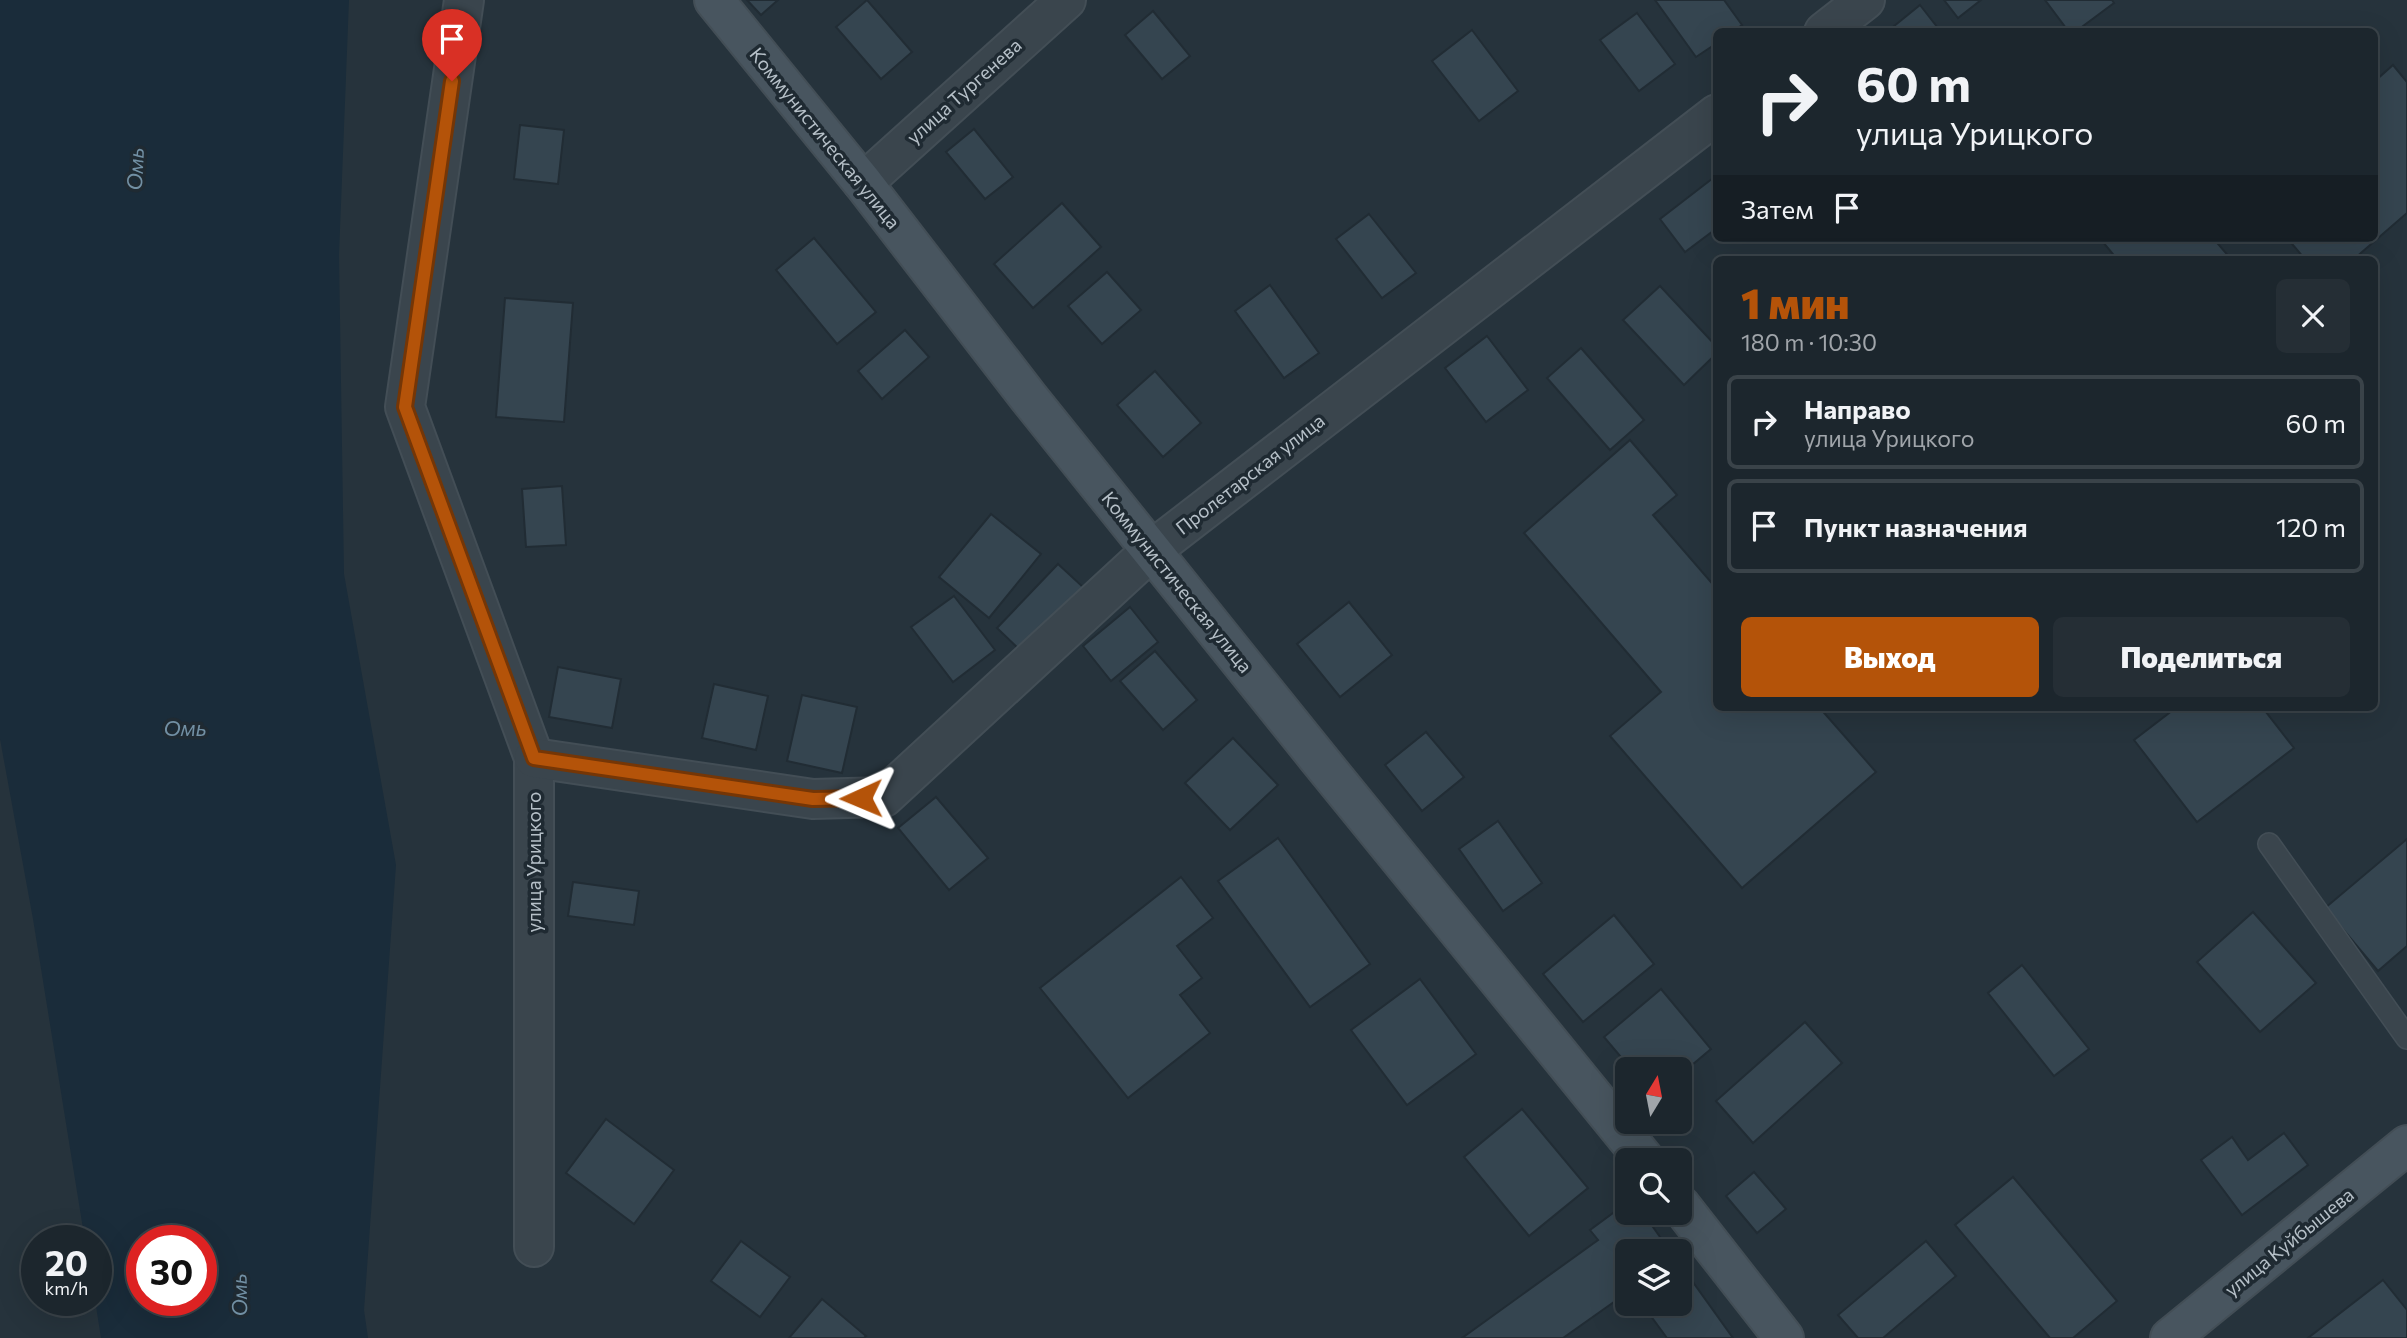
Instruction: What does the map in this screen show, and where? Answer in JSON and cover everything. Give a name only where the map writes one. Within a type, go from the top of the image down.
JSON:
[{"type":"street","name":"улица Урицкого","points":[[464,0],[405,407],[534,758],[534,1247]]},
{"type":"street","name":"Коммунистическая улица","points":[[714,0],[863,183],[1029,398],[1635,1148]]},
{"type":"street","name":"улица Тургенева","points":[[863,183],[1066,0]]},
{"type":"street","points":[[1829,28],[1865,0]]},
{"type":"street","name":"Пролетарская улица","points":[[534,758],[813,799],[884,797],[1152,550],[1713,117]]},
{"type":"street","name":"улица Куйбышева","points":[[2171,1338],[2407,1145]]},
{"type":"street","points":[[1692,1220],[1784,1338]]},
{"type":"lane","points":[[2269,844],[2407,1038]]},
{"type":"water","name":"Омь","points":[[0,0],[349,0],[339,255],[344,574],[396,865],[364,1310],[368,1338],[101,1338],[98,1316],[112,1316],[112,1225],[82,1225],[33,919],[0,739]]},
{"type":"building","points":[[747,0],[778,0],[761,15]]},
{"type":"building","points":[[867,0],[912,52],[881,79],[836,27]]},
{"type":"building","points":[[1655,0],[1724,0],[1742,25],[1738,28],[1713,28],[1713,46],[1696,57]]},
{"type":"building","points":[[1944,0],[1981,0],[1958,18]]},
{"type":"building","points":[[2045,0],[2112,0],[2114,3],[2080,28],[2066,28]]},
{"type":"building","points":[[1920,5],[1938,28],[1892,28]]},
{"type":"building","points":[[1153,11],[1190,56],[1162,79],[1125,35]]},
{"type":"building","points":[[1637,13],[1675,64],[1639,91],[1600,40]]},
{"type":"building","points":[[1472,30],[1518,91],[1479,121],[1432,61]]},
{"type":"building","points":[[2393,65],[2407,82],[2407,213],[2378,238],[2378,78]]},
{"type":"building","points":[[520,125],[564,130],[558,184],[514,179]]},
{"type":"building","points":[[974,129],[1013,177],[985,199],[946,152]]},
{"type":"building","points":[[1713,178],[1713,231],[1685,252],[1660,219]]},
{"type":"building","points":[[1062,203],[1101,247],[1033,308],[994,264]]},
{"type":"building","points":[[1369,214],[1416,273],[1382,298],[1336,239]]},
{"type":"building","points":[[814,238],[876,312],[837,344],[776,270]]},
{"type":"building","points":[[2103,242],[2216,242],[2228,256],[2114,256]]},
{"type":"building","points":[[2290,242],[2374,242],[2357,256],[2302,256]]},
{"type":"building","points":[[1107,272],[1141,310],[1102,344],[1068,306]]},
{"type":"building","points":[[1270,285],[1319,353],[1284,378],[1235,311]]},
{"type":"building","points":[[1660,286],[1713,343],[1713,357],[1684,385],[1623,320]]},
{"type":"building","points":[[505,298],[573,303],[564,422],[496,417]]},
{"type":"building","points":[[905,330],[929,357],[882,399],[858,371]]},
{"type":"building","points":[[1487,336],[1528,390],[1486,422],[1445,368]]},
{"type":"building","points":[[1581,348],[1644,420],[1610,450],[1547,378]]},
{"type":"building","points":[[1155,371],[1201,423],[1163,457],[1117,405]]},
{"type":"building","points":[[1630,440],[1677,495],[1653,515],[1713,584],[1713,711],[1823,711],[1876,772],[1742,888],[1610,736],[1661,692],[1524,533]]},
{"type":"building","points":[[562,486],[566,545],[526,547],[522,489]]},
{"type":"building","points":[[991,514],[1041,554],[989,618],[939,577]]},
{"type":"building","points":[[1058,564],[1084,588],[1023,653],[997,628]]},
{"type":"building","points":[[954,596],[995,650],[953,682],[911,627]]},
{"type":"building","points":[[1349,602],[1392,655],[1340,697],[1297,644]]},
{"type":"building","points":[[1130,607],[1158,642],[1111,681],[1083,646]]},
{"type":"building","points":[[1155,651],[1197,700],[1163,730],[1120,681]]},
{"type":"building","points":[[558,667],[621,679],[612,728],[549,717]]},
{"type":"building","points":[[714,684],[768,696],[756,750],[702,738]]},
{"type":"building","points":[[802,695],[857,707],[842,773],[787,761]]},
{"type":"building","points":[[2172,711],[2265,711],[2294,748],[2197,822],[2134,740]]},
{"type":"building","points":[[1426,732],[1464,777],[1422,811],[1385,765]]},
{"type":"building","points":[[1233,738],[1278,785],[1230,830],[1185,783]]},
{"type":"building","points":[[936,797],[988,858],[949,890],[898,828]]},
{"type":"building","points":[[1498,821],[1542,883],[1503,911],[1459,849]]},
{"type":"building","points":[[1278,838],[1370,964],[1310,1007],[1218,881]]},
{"type":"building","points":[[2407,839],[2407,946],[2378,971],[2325,908]]},
{"type":"building","points":[[1181,877],[1213,918],[1177,946],[1202,978],[1180,995],[1210,1033],[1128,1098],[1040,988]]},
{"type":"building","points":[[573,882],[639,891],[634,925],[568,916]]},
{"type":"building","points":[[2253,912],[2316,983],[2260,1032],[2197,962]]},
{"type":"building","points":[[1614,915],[1654,964],[1583,1022],[1543,974]]},
{"type":"building","points":[[2022,965],[2089,1049],[2054,1076],[1988,993]]},
{"type":"building","points":[[1420,979],[1476,1054],[1407,1105],[1351,1030]]},
{"type":"building","points":[[1661,989],[1711,1049],[1692,1065],[1692,1057],[1621,1057],[1604,1037]]},
{"type":"building","points":[[1805,1022],[1842,1063],[1753,1143],[1716,1101]]},
{"type":"building","points":[[1522,1109],[1588,1188],[1529,1236],[1464,1157]]},
{"type":"building","points":[[606,1119],[674,1170],[634,1224],[566,1173]]},
{"type":"building","points":[[2284,1133],[2308,1165],[2242,1215],[2201,1160],[2232,1137],[2248,1160]]},
{"type":"building","points":[[1754,1172],[1786,1209],[1757,1233],[1726,1196]]},
{"type":"building","points":[[2013,1177],[2117,1301],[2073,1338],[2050,1338],[1955,1225]]},
{"type":"building","points":[[1615,1212],[1615,1225],[1652,1225],[1661,1239],[1615,1239],[1615,1301],[1563,1338],[1462,1338],[1598,1240],[1590,1230]]},
{"type":"building","points":[[741,1241],[790,1277],[760,1317],[711,1281]]},
{"type":"building","points":[[1926,1241],[1956,1276],[1883,1338],[1858,1338],[1838,1315]]},
{"type":"building","points":[[2383,1280],[2407,1310],[2407,1338],[2308,1338]]},
{"type":"building","points":[[1692,1281],[1733,1338],[1667,1338],[1651,1316],[1692,1316]]},
{"type":"building","points":[[822,1299],[866,1336],[789,1338]]},
{"type":"route","points":[[452,81],[405,407],[534,758],[813,799],[861,798]]}]
